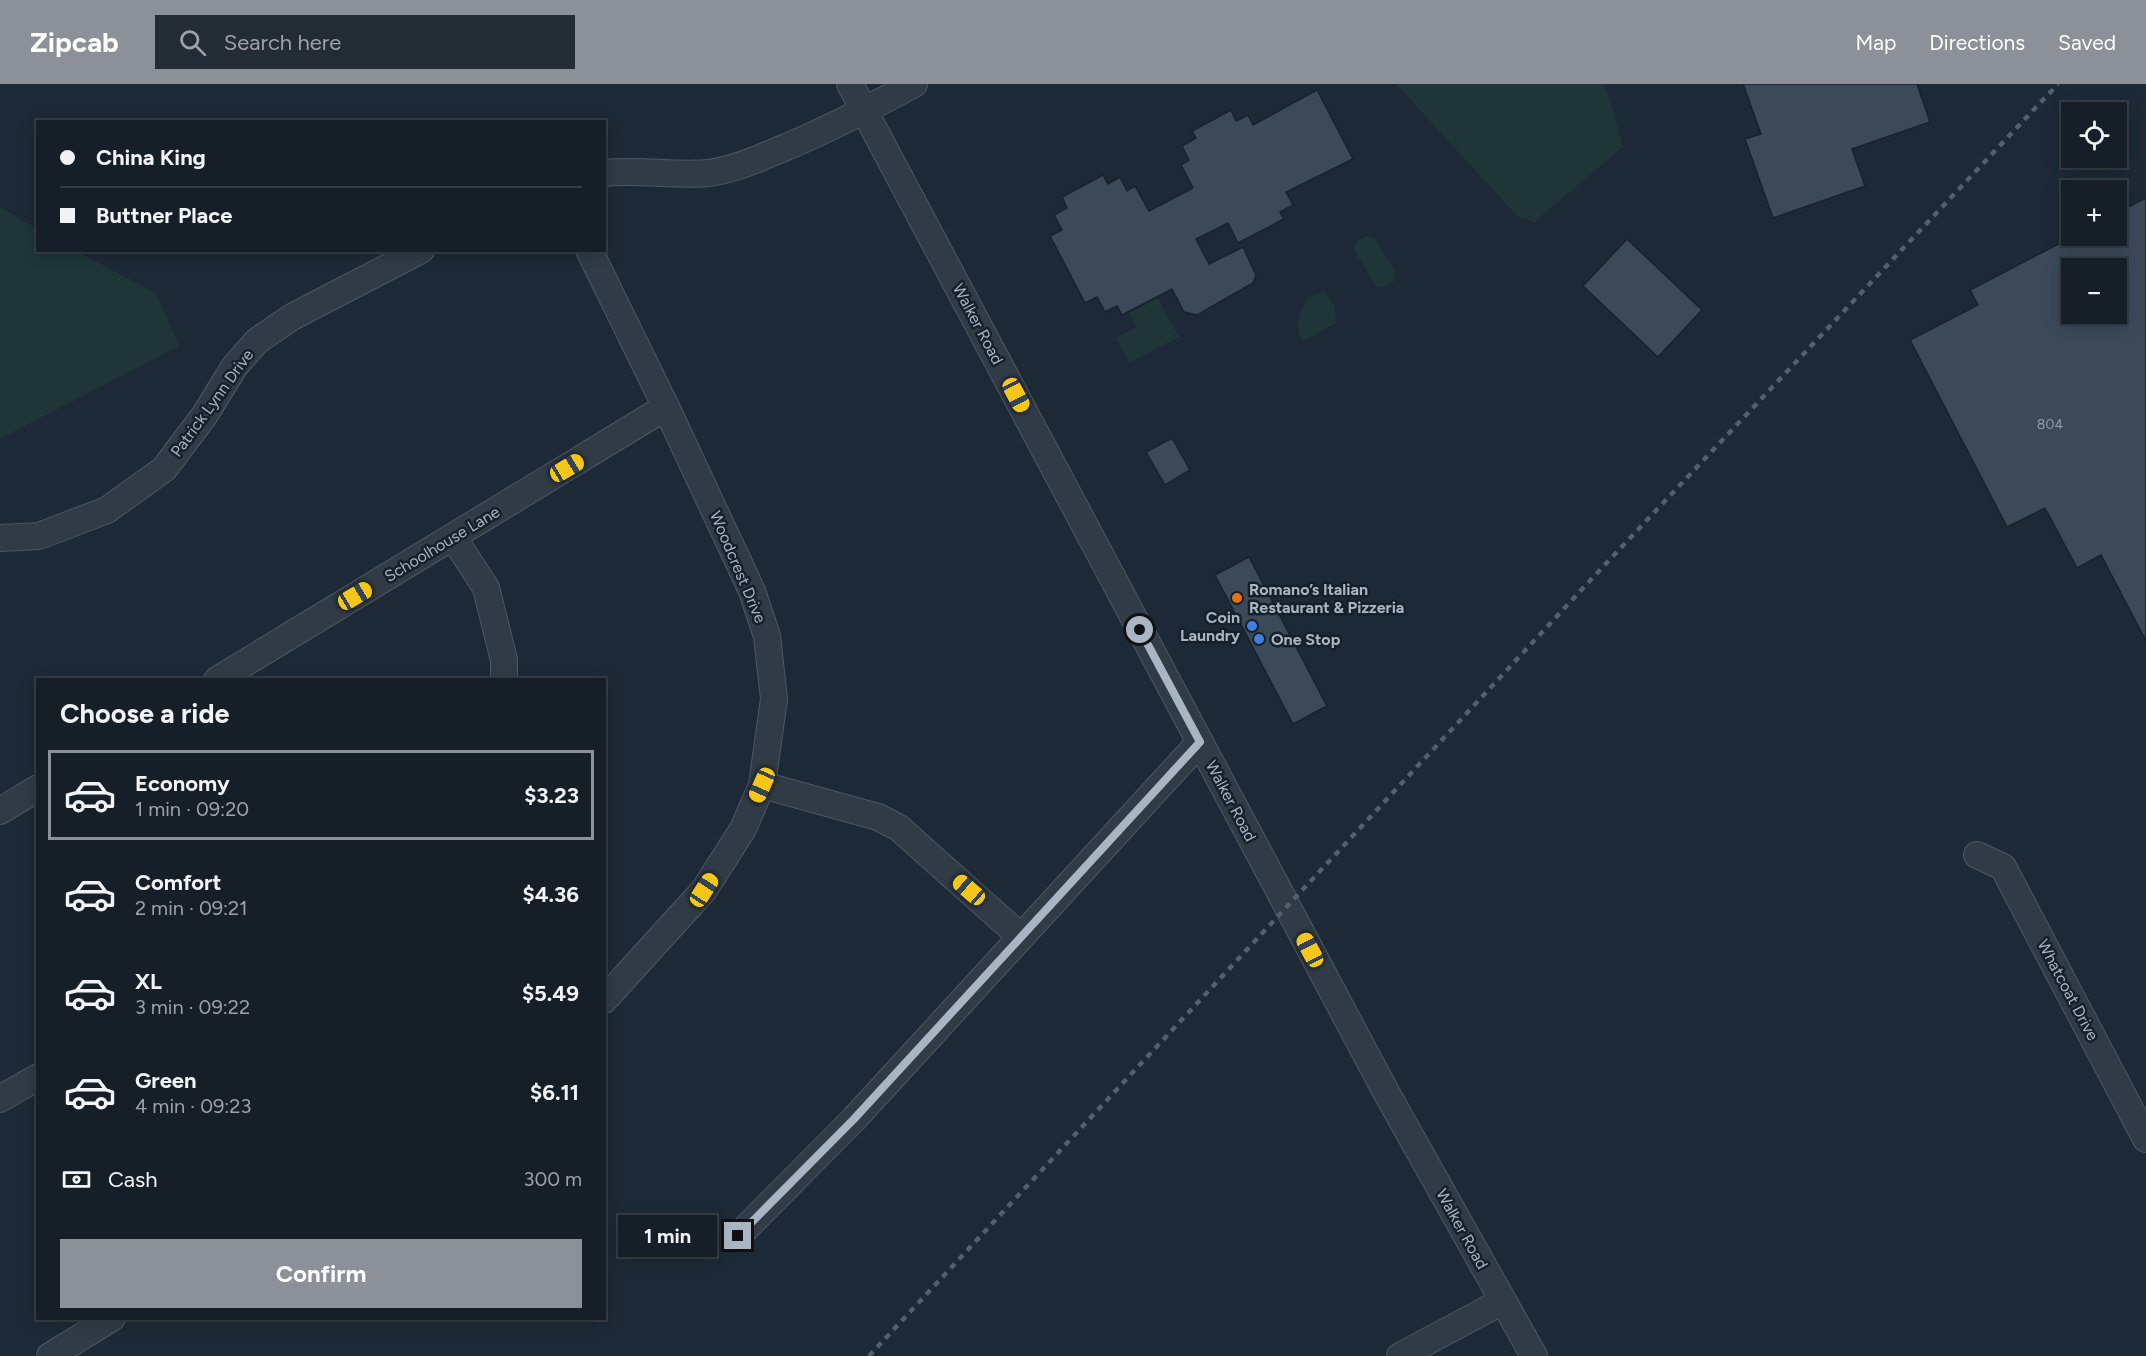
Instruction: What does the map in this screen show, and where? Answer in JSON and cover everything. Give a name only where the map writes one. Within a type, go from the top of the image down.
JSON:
[{"type":"street","name":"Walker Road","points":[[850,84],[1386,1092],[1534,1356]]},
{"type":"street","points":[[606,173],[623,171],[672,175],[711,173],[760,158],[864,111],[914,84]]},
{"type":"street","name":"Patrick Lynn Drive","points":[[0,538],[39,536],[107,510],[164,469],[204,416],[235,366],[257,341],[292,317],[417,252]]},
{"type":"street","name":"Woodcrest Drive","points":[[590,252],[752,591],[767,636],[774,699],[762,785],[743,830],[704,890],[606,998]]},
{"type":"street","name":"Schoolhouse Lane","points":[[220,678],[666,407]]},
{"type":"street","points":[[453,537],[486,588],[504,660],[504,678]]},
{"type":"street","points":[[738,1236],[854,1119],[1200,742]]},
{"type":"street","points":[[762,785],[878,818],[898,828],[1020,936]]},
{"type":"street","points":[[0,811],[36,789]]},
{"type":"street","name":"Whatcoat Drive","points":[[1977,855],[2003,867],[2146,1139]]},
{"type":"street","points":[[0,1099],[36,1078]]},
{"type":"street","points":[[1400,1356],[1503,1301]]},
{"type":"street","points":[[50,1356],[109,1320]]},
{"type":"green space","points":[[1396,84],[1603,84],[1609,95],[1623,147],[1534,222],[1517,216]]},
{"type":"green space","points":[[0,207],[36,228],[36,252],[79,252],[157,294],[179,346],[0,439]]},
{"type":"green space","points":[[1366,236],[1376,239],[1395,272],[1394,281],[1385,287],[1376,286],[1354,250],[1357,241]]},
{"type":"green space","points":[[1325,291],[1335,307],[1336,323],[1303,341],[1298,325],[1307,298]]},
{"type":"green space","points":[[1158,298],[1179,337],[1129,363],[1116,338],[1136,327],[1129,313]]},
{"type":"building","points":[[1743,84],[1917,84],[1930,122],[1852,149],[1865,186],[1773,218],[1745,139],[1761,134]]},
{"type":"building","points":[[1317,90],[1353,159],[1286,192],[1293,205],[1280,212],[1284,219],[1238,243],[1228,223],[1196,239],[1209,264],[1243,247],[1256,275],[1253,283],[1197,315],[1184,312],[1172,289],[1122,315],[1117,306],[1105,312],[1097,297],[1085,303],[1050,236],[1062,230],[1054,215],[1067,208],[1062,197],[1103,175],[1108,184],[1120,177],[1127,191],[1135,186],[1149,211],[1193,188],[1181,165],[1189,160],[1182,146],[1196,138],[1192,131],[1231,110],[1236,121],[1248,115],[1253,125]]},
{"type":"building","points":[[2146,198],[2146,641],[2101,555],[2077,568],[2045,508],[2007,527],[1910,340],[1978,305],[1970,290],[2061,243],[2061,246],[2127,246],[2127,208]]},
{"type":"building","points":[[1627,239],[1702,310],[1658,357],[1583,286]]},
{"type":"building","points":[[1172,438],[1190,470],[1165,485],[1146,452]]},
{"type":"building","points":[[1249,557],[1327,706],[1293,724],[1215,575]]},
{"type":"railway","points":[[869,1356],[1599,571],[2058,84]]},
{"type":"place","name":"Romano’s Italian Restaurant & Pizzeria","points":[[1237,598]]},
{"type":"place","name":"Coin Laundry","points":[[1252,626]]},
{"type":"place","name":"One Stop","points":[[1259,639]]},
{"type":"route","points":[[738,1236],[854,1119],[1200,742],[1140,630]]}]
